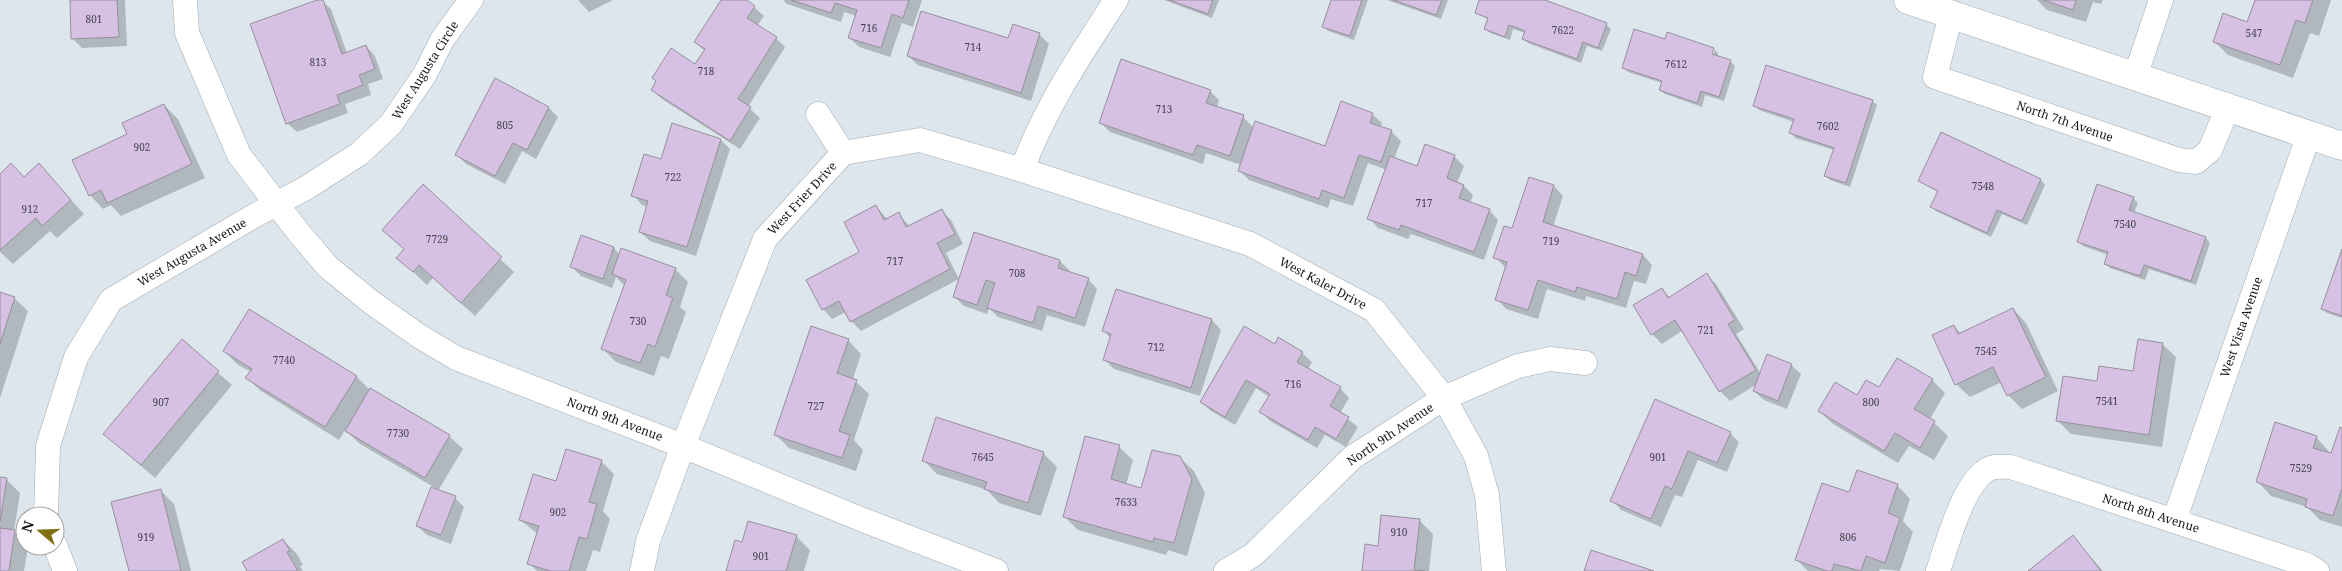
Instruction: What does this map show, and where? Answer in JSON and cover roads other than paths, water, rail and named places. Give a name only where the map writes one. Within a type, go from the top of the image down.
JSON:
[{"type":"main road","points":[[1908,0],[2342,146]]},
{"type":"street","points":[[185,0],[188,33],[239,155],[276,203]]},
{"type":"street","name":"West Augusta Circle","points":[[276,203],[306,188],[359,154],[391,124],[425,74],[442,40],[471,0]]},
{"type":"street","points":[[1022,170],[1031,146],[1061,87],[1116,0]]},
{"type":"street","points":[[2135,77],[2161,0]]},
{"type":"street","name":"North 7th Avenue","points":[[1951,14],[1935,77],[2170,157],[2196,162],[2210,150],[2228,107]]},
{"type":"street","points":[[818,114],[843,154]]},
{"type":"street","name":"West Vista Avenue","points":[[2174,521],[2309,134]]},
{"type":"street","name":"West Frier Drive","points":[[642,571],[648,541],[683,446],[765,238],[843,154],[920,140],[1022,170]]},
{"type":"street","name":"West Kaler Drive","points":[[1022,170],[1250,244],[1374,310],[1444,398],[1478,464],[1487,495],[1494,571]]},
{"type":"street","name":"North 9th Avenue","points":[[276,203],[328,267],[371,302],[449,354],[683,446],[863,520],[996,571]]},
{"type":"street","name":"West Augusta Avenue","points":[[46,506],[48,446],[76,358],[111,300],[276,203]]},
{"type":"street","name":"North 9th Avenue","points":[[1226,571],[1253,555],[1353,457],[1444,398],[1518,366],[1550,360],[1586,363]]},
{"type":"street","name":"North 8th Avenue","points":[[1938,571],[1961,506],[1984,472],[1994,467],[2011,467],[2307,566],[2317,571]]},
{"type":"street","points":[[59,556],[65,571]]}]
